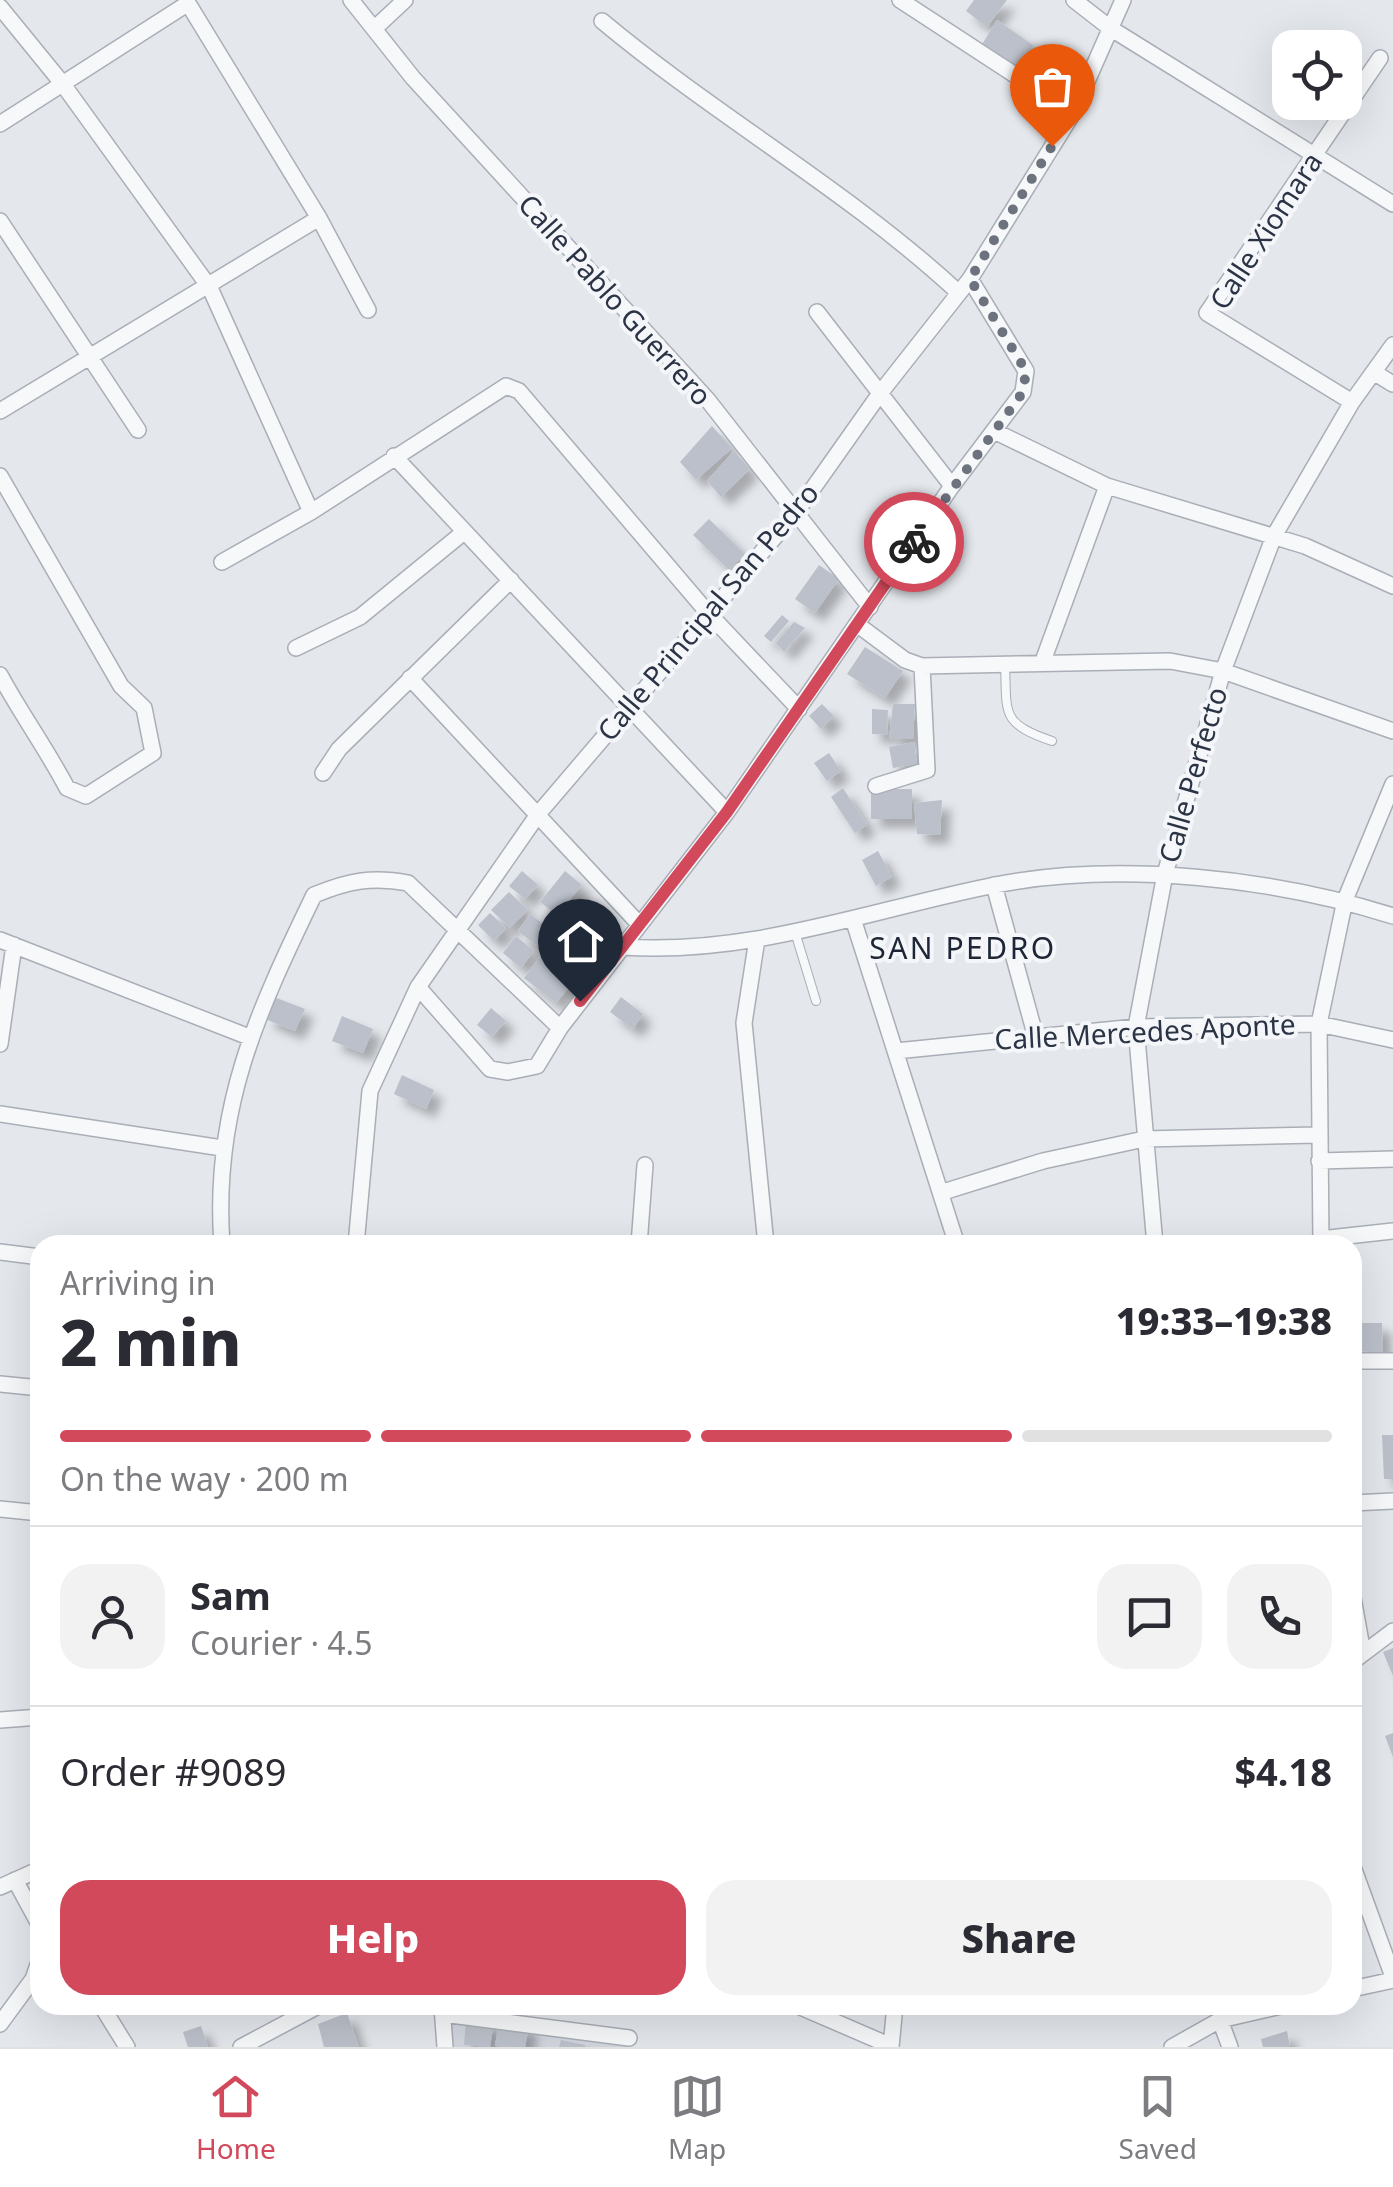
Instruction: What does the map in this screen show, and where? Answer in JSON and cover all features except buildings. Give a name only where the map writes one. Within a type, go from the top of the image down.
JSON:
[{"type":"street","name":"Calle Pablo Guerrero","points":[[350,0],[422,88],[707,399],[870,607]]},
{"type":"street","points":[[374,29],[405,0]]},
{"type":"street","points":[[900,0],[1073,113]]},
{"type":"street","points":[[1074,0],[1110,28],[1393,204]]},
{"type":"street","name":"Calle Principal San Pedro","points":[[357,1235],[370,1091],[418,988],[538,813],[796,511],[970,279],[1073,113],[1123,0]]},
{"type":"street","points":[[0,124],[186,2],[319,218],[368,310]]},
{"type":"street","points":[[0,8],[62,82],[210,288],[311,512]]},
{"type":"street","points":[[602,21],[718,111],[905,243],[959,293]]},
{"type":"street","name":"Calle Xiomara","points":[[1352,402],[1207,313],[1380,58]]},
{"type":"street","points":[[0,411],[210,288],[319,218]]},
{"type":"street","points":[[0,221],[138,430]]},
{"type":"street","points":[[418,988],[490,1069],[508,1072],[537,1066],[560,1028],[727,812],[952,486],[1023,392],[1026,371],[970,279]]},
{"type":"street","points":[[817,312],[952,486]]},
{"type":"street","name":"Calle Perfecto","points":[[1154,1235],[1136,1027],[1165,874],[1223,672],[1274,536],[1352,402],[1393,346]]},
{"type":"street","points":[[1375,373],[1393,384]]},
{"type":"street","points":[[222,562],[311,512],[506,386],[519,391],[708,613],[799,710]]},
{"type":"street","points":[[994,430],[1106,486],[1274,536],[1393,586]]},
{"type":"street","points":[[394,456],[727,812]]},
{"type":"street","points":[[0,476],[121,686],[144,708],[153,753],[86,796],[67,788],[42,738],[23,717],[0,675]]},
{"type":"street","points":[[1043,661],[1106,486]]},
{"type":"street","points":[[296,648],[360,617],[464,532]]},
{"type":"street","points":[[323,773],[340,749],[511,580]]},
{"type":"street","points":[[858,625],[905,660],[922,666],[1170,661],[1223,672],[1393,732]]},
{"type":"street","points":[[876,786],[927,770],[922,666]]},
{"type":"street","points":[[410,678],[639,924]]},
{"type":"street","points":[[1320,1235],[1319,1024],[1344,900],[1393,784]]},
{"type":"street","points":[[622,947],[668,950],[757,939],[854,922],[994,885],[1034,879],[1165,874],[1344,900],[1393,916]]},
{"type":"street","points":[[222,1235],[222,1148],[249,1038],[314,895],[348,881],[379,877],[408,883],[560,1028]]},
{"type":"street","points":[[994,885],[1035,1034]]},
{"type":"street","points":[[854,922],[954,1235]]},
{"type":"street","points":[[757,939],[744,1022],[765,1235]]},
{"type":"street","points":[[0,1044],[7,942],[249,1038]]},
{"type":"street","name":"Calle Mercedes Aponte","points":[[896,1051],[1035,1034],[1136,1027],[1319,1024],[1393,1040]]},
{"type":"street","points":[[0,1114],[222,1148]]},
{"type":"street","points":[[943,1192],[1043,1161],[1144,1139],[1317,1134]]},
{"type":"street","points":[[1319,1161],[1393,1159]]},
{"type":"street","points":[[641,1235],[645,1165]]},
{"type":"street","points":[[1362,1236],[1393,1231]]},
{"type":"street","points":[[0,1252],[30,1256]]},
{"type":"street","points":[[1362,1361],[1393,1361]]},
{"type":"street","points":[[0,1384],[30,1387]]},
{"type":"street","points":[[1362,1503],[1393,1501]]},
{"type":"street","points":[[0,1510],[30,1512]]},
{"type":"street","points":[[1362,1655],[1393,1630]]},
{"type":"street","points":[[1,1714],[30,1716]]},
{"type":"street","points":[[8,1883],[30,1913]]},
{"type":"street","points":[[1362,1892],[1393,1979],[1362,1987]]},
{"type":"street","points":[[0,2024],[30,1983]]},
{"type":"street","points":[[107,2015],[128,2047]]},
{"type":"street","points":[[241,2047],[301,2015]]},
{"type":"street","points":[[443,2015],[445,2047]]},
{"type":"street","points":[[476,2015],[629,2038]]},
{"type":"street","points":[[819,2015],[891,2047],[894,2015]]},
{"type":"street","points":[[1172,2047],[1220,2020],[1241,2015]]},
{"type":"street","points":[[1220,2020],[1230,2047]]},
{"type":"lane","points":[[1005,663],[1008,718],[1017,729],[1052,741]]},
{"type":"lane","points":[[796,932],[816,1001]]},
{"type":"shaded area","points":[[443,2015],[629,2038],[628,2047],[445,2047]]},
{"type":"way so far","points":[[914,542],[1023,392],[1026,371],[970,279],[1052,146]]},
{"type":"district","name":"SAN PEDRO","points":[[963,949]]},
{"type":"route","points":[[580,1001],[727,812],[914,542]]}]
